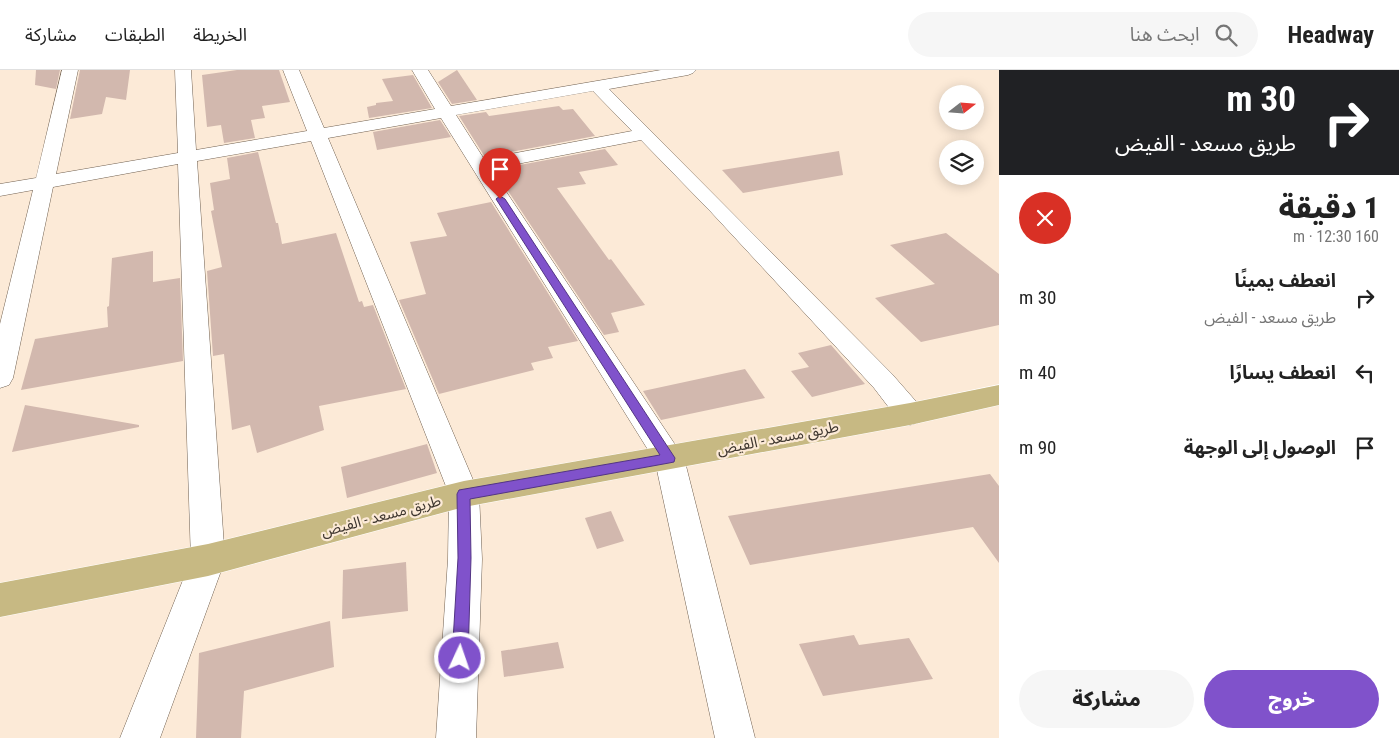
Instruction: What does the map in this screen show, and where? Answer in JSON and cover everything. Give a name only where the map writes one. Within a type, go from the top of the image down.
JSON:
[{"type":"main road","name":"طريق مسعد - الفيض","points":[[0,600],[208,560],[464,494],[910,414],[999,395]]},
{"type":"street","points":[[0,378],[70,70]]},
{"type":"street","points":[[140,738],[208,560],[183,70]]},
{"type":"street","points":[[291,70],[464,494],[464,558],[456,738]]},
{"type":"street","points":[[420,70],[479,166],[669,458],[734,738]]},
{"type":"street","points":[[0,190],[688,70]]},
{"type":"street","points":[[597,86],[884,381],[910,414]]},
{"type":"street","points":[[479,166],[644,134]]},
{"type":"building","points":[[36,70],[60,70],[56,89],[35,85]]},
{"type":"building","points":[[80,70],[130,70],[126,100],[106,97],[102,114],[70,119]]},
{"type":"building","points":[[237,70],[279,70],[290,102],[262,106],[265,118],[251,120],[255,138],[224,143],[221,125],[207,127],[202,75]]},
{"type":"building","points":[[457,70],[477,100],[452,104],[438,82]]},
{"type":"building","points":[[413,75],[432,108],[369,118],[367,107],[376,105],[376,103],[393,101],[382,79]]},
{"type":"building","points":[[559,106],[563,110],[573,109],[595,136],[485,157],[459,116],[486,112],[489,116]]},
{"type":"building","points":[[440,120],[451,137],[377,150],[373,132]]},
{"type":"building","points":[[605,149],[618,165],[579,172],[586,184],[557,188],[609,260],[611,259],[645,305],[611,313],[619,332],[604,335],[494,170]]},
{"type":"building","points":[[839,151],[843,175],[743,193],[722,170]]},
{"type":"building","points":[[258,152],[282,244],[336,233],[359,302],[362,301],[364,307],[373,305],[406,389],[319,406],[324,430],[257,453],[250,425],[232,430],[224,354],[213,356],[207,271],[222,267],[211,211],[214,210],[210,183],[230,179],[227,158]]},
{"type":"building","points":[[491,202],[578,341],[548,347],[553,358],[531,363],[534,370],[439,394],[399,300],[426,294],[410,242],[447,236],[437,213]]},
{"type":"building","points":[[946,233],[999,274],[999,325],[921,342],[875,298],[935,284],[890,245]]},
{"type":"building","points":[[153,251],[153,282],[180,278],[183,361],[21,390],[35,339],[108,327],[107,307],[109,306],[112,258]]},
{"type":"building","points":[[831,345],[865,384],[812,397],[791,371],[809,367],[798,353]]},
{"type":"building","points":[[745,369],[765,398],[661,420],[643,391]]},
{"type":"building","points":[[25,405],[139,425],[139,427],[12,452]]},
{"type":"building","points":[[427,444],[437,473],[347,498],[341,467]]},
{"type":"building","points":[[990,474],[999,486],[999,563],[973,527],[750,565],[728,516]]},
{"type":"building","points":[[611,511],[624,541],[597,549],[585,518]]},
{"type":"building","points":[[406,562],[408,611],[342,619],[343,570]]},
{"type":"building","points":[[330,621],[334,667],[244,691],[241,738],[196,738],[199,653]]},
{"type":"building","points":[[854,635],[859,645],[909,638],[933,679],[823,696],[799,644]]},
{"type":"building","points":[[558,642],[564,668],[504,677],[501,651]]},
{"type":"route","points":[[460,658],[464,558],[464,494],[669,458],[500,199]]}]
